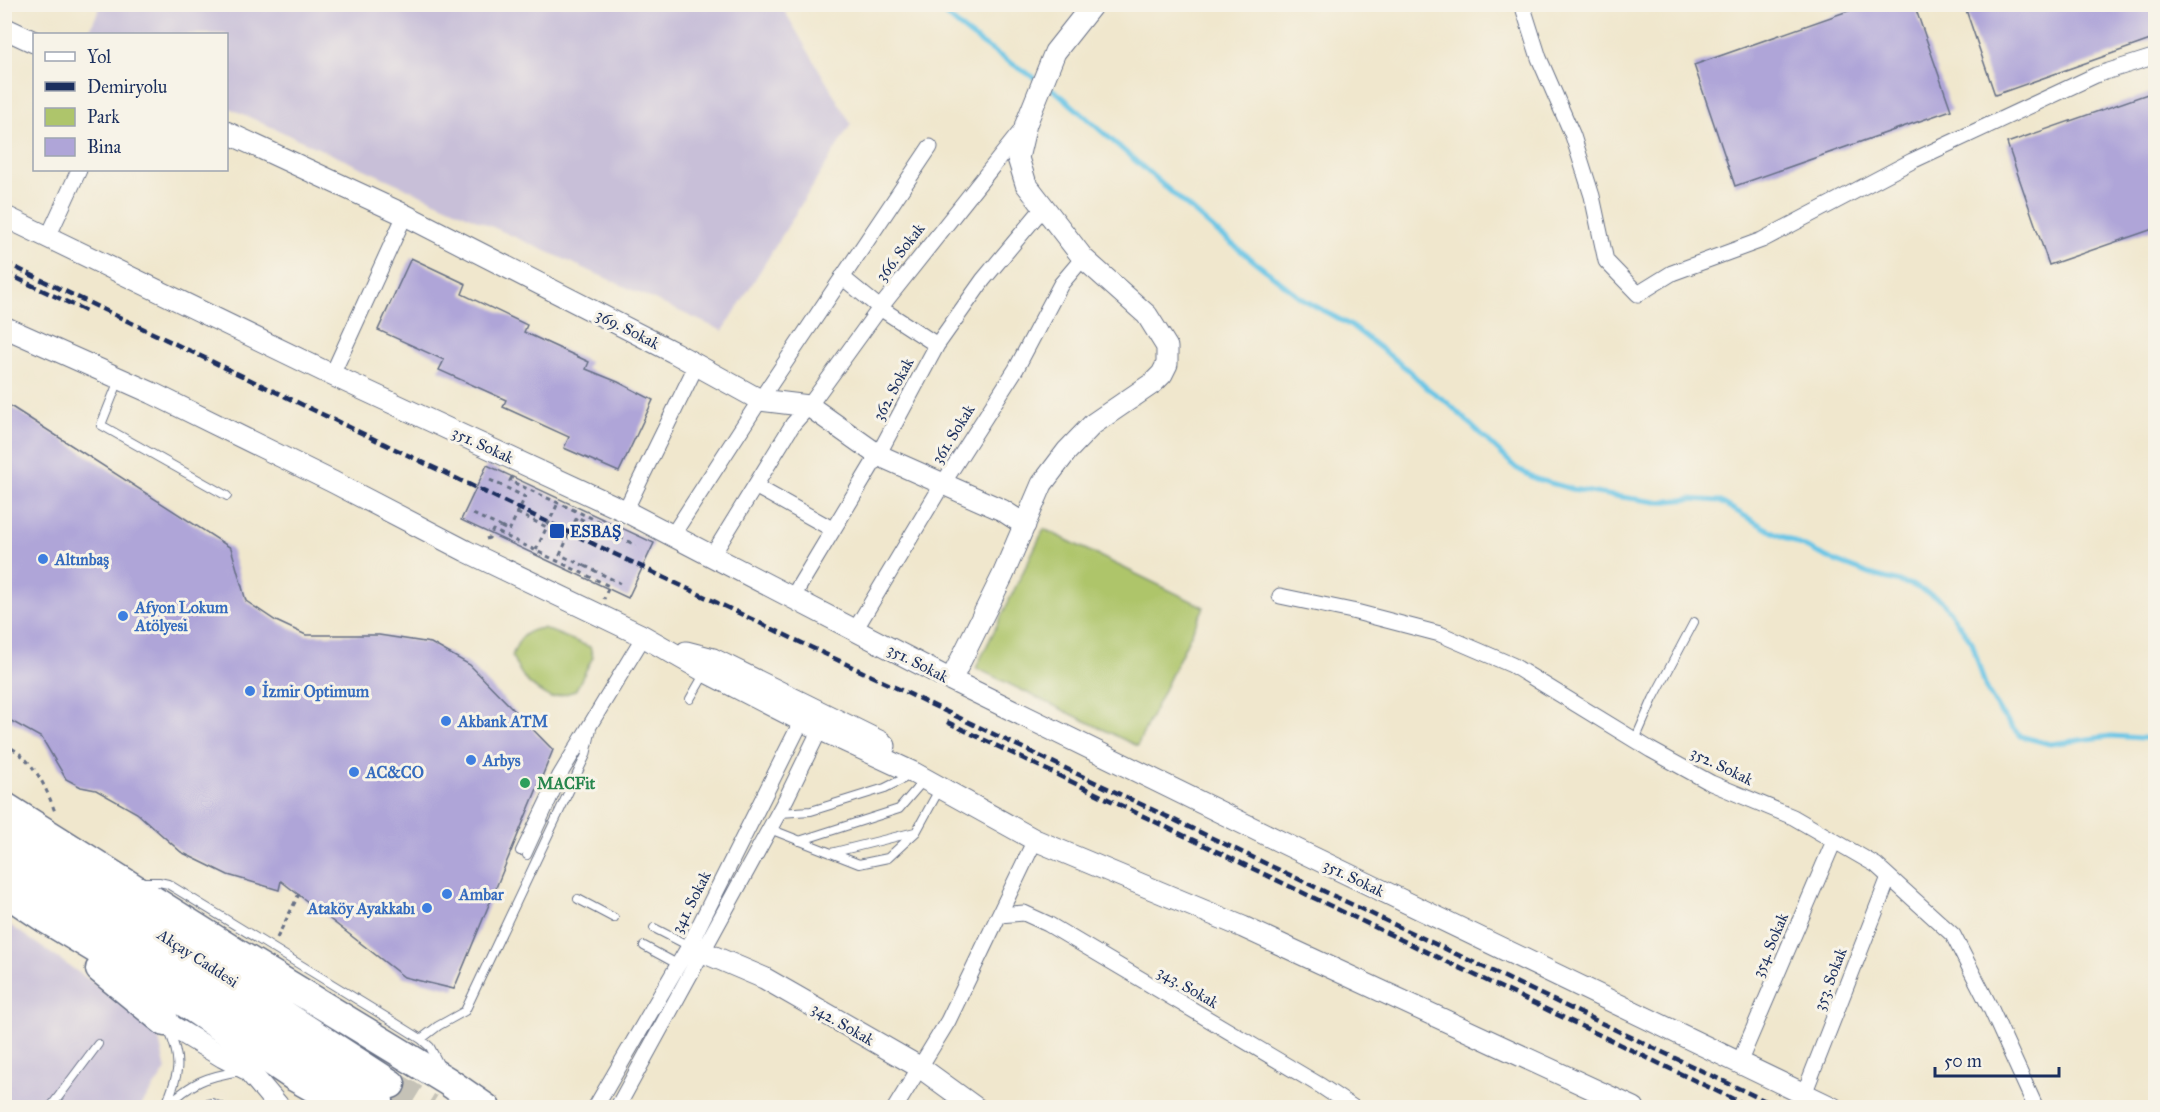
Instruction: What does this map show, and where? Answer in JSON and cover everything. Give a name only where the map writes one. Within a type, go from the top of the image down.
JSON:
[{"type":"highway","points":[[4,806],[240,956],[486,1107]]},
{"type":"highway","name":"Akçay Caddesi","points":[[4,833],[385,1092],[4,864]]},
{"type":"highway","points":[[4,891],[182,1001],[254,1062],[293,1076],[349,1107]]},
{"type":"highway","points":[[46,919],[100,969],[165,1022]]},
{"type":"highway","points":[[293,1076],[312,1107]]},
{"type":"street","points":[[1522,4],[1539,58],[1573,136],[1592,196],[1606,261],[1638,294],[1672,273],[1762,240],[1912,161],[2085,80],[2156,56]]},
{"type":"street","points":[[951,680],[1003,575],[1042,484],[1067,451],[1093,424],[1153,383],[1162,374],[1167,364],[1167,347],[1147,315],[1083,258],[1026,184],[1018,158],[1026,124],[1055,52],[1086,7]]},
{"type":"street","points":[[4,28],[33,42]]},
{"type":"street","name":"366. Sokak","points":[[712,556],[793,424],[809,406],[880,308],[1026,124]]},
{"type":"street","name":"369. Sokak","points":[[228,133],[405,216],[673,352],[760,400],[809,406],[879,455],[1002,510],[1024,525]]},
{"type":"street","points":[[672,536],[760,400],[930,147]]},
{"type":"street","points":[[48,237],[79,171]]},
{"type":"street","name":"362. Sokak","points":[[792,598],[879,455],[937,345],[983,280],[1043,208]]},
{"type":"street","name":"351. Sokak","points":[[4,216],[332,375],[625,511],[951,680],[1300,852],[1833,1107]]},
{"type":"street","points":[[332,375],[405,216]]},
{"type":"street","name":"361. Sokak","points":[[855,630],[942,485],[1016,369],[1061,284],[1083,258]]},
{"type":"street","points":[[842,277],[880,308],[937,345]]},
{"type":"street","points":[[4,327],[254,443],[466,551],[598,614],[705,672],[815,718]]},
{"type":"street","points":[[625,511],[696,366]]},
{"type":"street","points":[[755,486],[832,529]]},
{"type":"street","name":"352. Sokak","points":[[1280,596],[1352,611],[1440,634],[1512,664],[1635,740],[1711,783],[1793,817],[1876,865],[1953,935],[1991,1009],[2036,1107]]},
{"type":"street","points":[[649,640],[713,659],[1035,840],[1242,927],[1635,1107]]},
{"type":"street","name":"341. Sokak","points":[[595,1107],[678,965],[696,949],[770,829],[815,718]]},
{"type":"street","name":"341. Sokak","points":[[617,1107],[815,718]]},
{"type":"street","points":[[895,1107],[948,1021],[1035,840]]},
{"type":"street","name":"354. Sokak","points":[[1739,1063],[1834,841]]},
{"type":"street","name":"353. Sokak","points":[[1804,1094],[1889,877]]},
{"type":"street","name":"343. Sokak","points":[[999,915],[1024,913],[1048,924],[1354,1107]]},
{"type":"street","name":"342. Sokak","points":[[696,949],[764,978],[921,1068],[976,1107]]},
{"type":"street","points":[[165,1022],[223,1057],[254,1062],[280,1107]]},
{"type":"lane","points":[[120,379],[101,425],[227,496]]},
{"type":"lane","points":[[1635,740],[1653,699],[1694,622]]},
{"type":"lane","points":[[523,853],[557,774],[649,640]]},
{"type":"lane","points":[[690,699],[705,672]]},
{"type":"lane","points":[[421,1039],[438,1026],[465,1011],[586,755],[591,722]]},
{"type":"lane","points":[[778,813],[811,811],[885,788],[926,780]]},
{"type":"lane","points":[[770,829],[859,864],[888,858],[916,832],[926,780]]},
{"type":"lane","points":[[799,841],[898,809],[926,780]]},
{"type":"lane","points":[[829,853],[916,832]]},
{"type":"lane","points":[[129,884],[148,881],[168,884],[421,1039],[430,1047],[447,1081]]},
{"type":"lane","points":[[578,899],[614,918]]},
{"type":"lane","points":[[654,928],[696,949]]},
{"type":"lane","points":[[644,946],[678,965]]},
{"type":"lane","points":[[165,1022],[177,1050],[177,1078],[165,1107]]},
{"type":"lane","points":[[50,1107],[98,1044]]},
{"type":"lane","points":[[165,1107],[187,1087],[210,1076],[254,1062]]},
{"type":"lane","points":[[188,1107],[212,1103],[224,1107]]},
{"type":"path","points":[[473,514],[509,531],[525,497],[490,480]]},
{"type":"path","points":[[510,481],[604,524]]},
{"type":"path","points":[[536,550],[558,503]]},
{"type":"path","points":[[517,513],[568,537]]},
{"type":"path","points":[[620,583],[560,555],[577,517],[636,545]]},
{"type":"path","points":[[493,530],[609,586],[598,614]]},
{"type":"path","points":[[4,744],[30,762],[47,789],[63,843]]},
{"type":"path","points":[[272,947],[299,894]]},
{"type":"shaded area","points":[[101,5],[781,5],[851,124],[723,331],[228,107],[228,33],[88,33]]},
{"type":"shaded area","points":[[4,921],[156,1026],[166,1070],[140,1107],[5,1107]]},
{"type":"green space","points":[[1044,529],[1204,607],[1137,746],[976,668]]},
{"type":"green space","points":[[543,628],[590,647],[593,657],[575,691],[551,698],[527,681],[516,664],[512,656],[523,636]]},
{"type":"building","points":[[1868,4],[1914,4],[1951,110],[1735,186],[1694,65]]},
{"type":"building","points":[[1964,4],[2156,4],[2156,38],[1995,95]]},
{"type":"building","points":[[2156,91],[2156,228],[2049,265],[2007,143]]},
{"type":"building","points":[[411,258],[466,284],[462,294],[527,325],[524,332],[589,362],[586,369],[653,400],[619,472],[564,448],[569,437],[503,407],[506,400],[439,370],[444,360],[378,330]]},
{"type":"building","name":"İzmir Optimum","points":[[4,402],[231,548],[246,601],[276,621],[306,635],[379,635],[431,643],[470,665],[553,750],[454,989],[404,977],[281,881],[279,890],[228,875],[181,852],[137,813],[96,790],[81,787],[66,779],[42,738],[4,717]]},
{"type":"building","points":[[487,465],[654,543],[628,598],[461,520]]},
{"type":"waterway","points":[[934,4],[971,36],[1038,80]]},
{"type":"waterway","points":[[1046,85],[1217,232],[1301,298],[1353,327],[1407,369],[1427,388],[1448,403],[1516,468],[1536,479],[1572,489],[1608,495],[1657,502],[1691,499],[1719,501],[1769,530],[1835,561],[1869,574],[1912,585],[1941,600],[1972,642],[1986,689],[2002,715],[2020,736],[2050,744],[2111,736],[2156,739]]},
{"type":"tunnel","points":[[391,1084],[430,1108]]},
{"type":"railway","points":[[4,262],[1780,1108]]},
{"type":"railway","points":[[4,272],[88,312]]},
{"type":"railway","points":[[947,722],[1752,1108]]},
{"type":"place","name":"ESBAŞ","points":[[557,531]]},
{"type":"place","name":"Altınbaş","points":[[43,559]]},
{"type":"place","name":"Afyon Lokum Atölyesi","points":[[123,616]]},
{"type":"place","name":"İzmir Optimum","points":[[250,691]]},
{"type":"place","name":"Akbank ATM","points":[[446,721]]},
{"type":"place","name":"Arbys","points":[[471,760]]},
{"type":"place","name":"AC&CO","points":[[354,772]]},
{"type":"place","name":"MACFit","points":[[525,783]]},
{"type":"place","name":"Ambar","points":[[447,894]]},
{"type":"place","name":"Ataköy Ayakkabı","points":[[427,908]]}]
